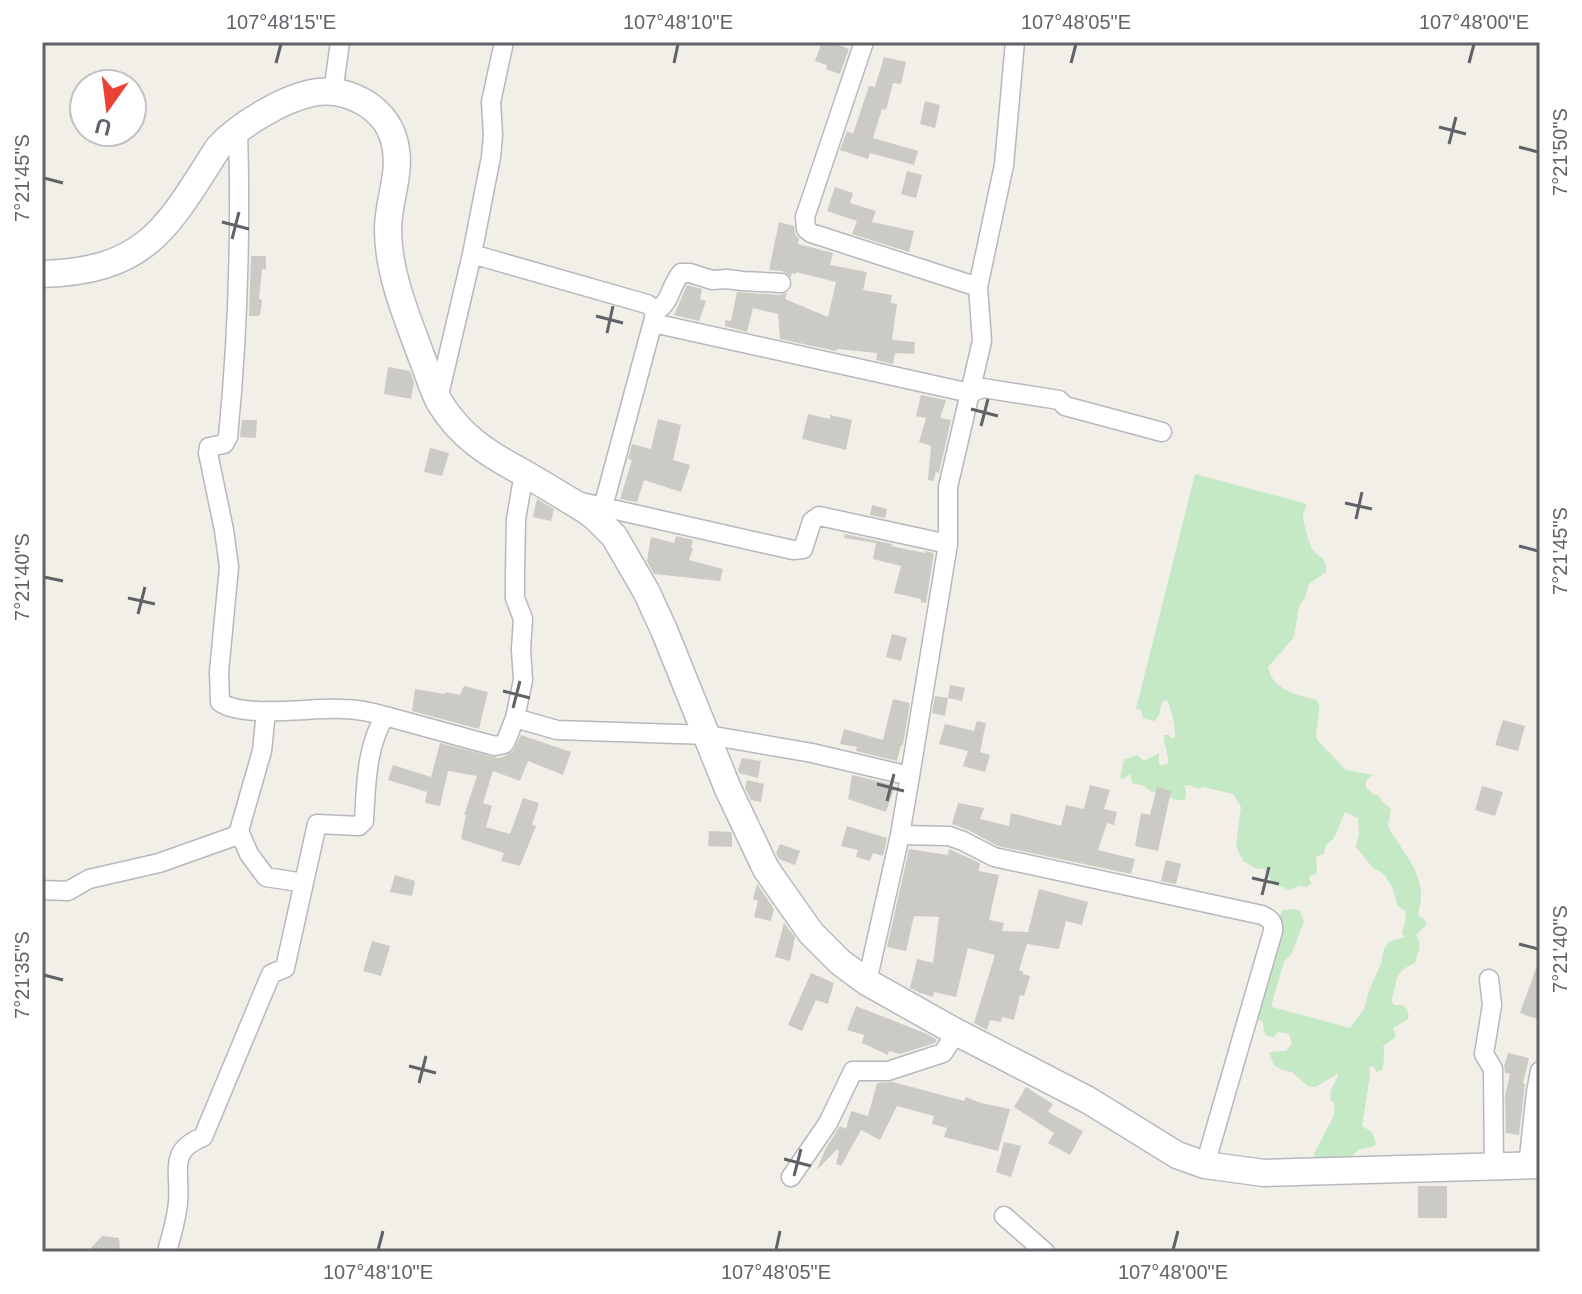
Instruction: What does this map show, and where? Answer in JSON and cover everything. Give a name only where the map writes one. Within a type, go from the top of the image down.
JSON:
[{"type":"street","points":[[333,93],[340,42]]},
{"type":"street","points":[[438,399],[472,254],[493,145],[492,93],[504,42]]},
{"type":"street","points":[[864,42],[805,217],[806,229],[978,287]]},
{"type":"street","points":[[867,982],[900,835],[948,544],[948,487],[982,341],[978,287],[1004,165],[1015,42]]},
{"type":"street","points":[[42,274],[88,270],[125,257],[152,240],[186,200],[218,148],[238,129],[294,99],[313,93],[333,93],[365,102],[377,111],[394,137],[398,166],[388,217],[391,262],[399,293],[438,399],[469,439],[595,517],[614,536],[664,630],[759,857],[811,933],[840,962],[867,982],[956,1033],[1088,1100],[1177,1155],[1205,1165],[1264,1173],[1534,1166],[1536,1092],[1540,1071]]},
{"type":"street","points":[[238,129],[240,189],[233,386],[228,437],[224,444],[209,447],[208,453],[229,567],[219,672],[220,702],[227,707],[266,711],[364,710],[495,746],[504,744],[515,718],[523,680],[523,619],[515,598],[515,550],[516,519],[524,473]]},
{"type":"street","points":[[472,254],[652,307],[654,318],[603,507]]},
{"type":"street","points":[[654,318],[666,304],[681,273],[712,280],[781,283]]},
{"type":"street","points":[[654,318],[970,393],[983,388],[1059,400],[1065,406],[1162,432]]},
{"type":"street","points":[[568,499],[793,550],[803,549],[812,521],[819,516],[948,544]]},
{"type":"street","points":[[42,890],[63,892],[84,882],[159,863],[235,836],[262,751],[266,711]]},
{"type":"street","points":[[167,1252],[179,1200],[179,1156],[190,1141],[203,1137],[271,974],[285,968],[317,824],[359,826],[364,821],[368,768],[385,716]]},
{"type":"street","points":[[515,718],[557,730],[708,735],[812,753],[910,776]]},
{"type":"street","points":[[239,831],[249,854],[266,877],[304,883]]},
{"type":"street","points":[[900,835],[949,836],[994,857],[1269,918],[1274,924],[1273,931],[1205,1165]]},
{"type":"street","points":[[1489,979],[1492,1005],[1484,1054],[1493,1069],[1494,1166]]},
{"type":"street","points":[[791,1177],[828,1123],[853,1071],[888,1071],[943,1053],[956,1033]]},
{"type":"street","points":[[1004,1216],[1045,1252]]},
{"type":"green space","points":[[1195,474],[1307,504],[1303,517],[1305,529],[1313,550],[1324,560],[1326,572],[1309,584],[1299,606],[1294,637],[1268,667],[1270,675],[1280,686],[1316,700],[1319,704],[1318,741],[1346,770],[1373,775],[1366,780],[1366,788],[1391,809],[1388,825],[1411,862],[1420,887],[1419,916],[1426,925],[1416,935],[1420,945],[1415,963],[1399,974],[1391,1001],[1394,1005],[1403,1005],[1409,1016],[1393,1028],[1396,1037],[1383,1046],[1383,1069],[1377,1072],[1373,1066],[1369,1068],[1362,1126],[1372,1132],[1376,1144],[1358,1150],[1348,1165],[1311,1169],[1314,1154],[1334,1115],[1334,1104],[1330,1099],[1338,1073],[1316,1087],[1309,1087],[1292,1072],[1274,1065],[1269,1052],[1286,1051],[1292,1044],[1289,1034],[1278,1032],[1273,1037],[1267,1036],[1263,1022],[1252,1019],[1282,910],[1300,911],[1304,921],[1292,953],[1284,962],[1272,1007],[1350,1028],[1364,1009],[1384,949],[1389,942],[1404,937],[1405,911],[1398,906],[1384,874],[1372,867],[1356,847],[1358,818],[1345,812],[1324,854],[1316,857],[1317,873],[1310,876],[1311,884],[1289,890],[1273,883],[1264,869],[1243,861],[1236,846],[1241,807],[1233,794],[1190,785],[1184,786],[1185,800],[1176,800],[1132,783],[1131,774],[1120,778],[1124,760],[1137,755],[1144,761],[1159,753],[1161,766],[1168,763],[1164,735],[1172,739],[1175,737],[1167,700],[1162,702],[1155,721],[1143,718],[1141,710],[1136,709]]},
{"type":"building","points":[[822,42],[849,49],[840,74],[815,61]]},
{"type":"building","points":[[884,57],[906,62],[901,84],[893,83],[886,110],[882,109],[873,138],[918,151],[914,165],[870,153],[868,159],[840,150],[847,131],[853,134],[869,86],[875,87]]},
{"type":"building","points":[[925,101],[940,105],[935,128],[920,124]]},
{"type":"building","points":[[907,171],[922,175],[916,198],[901,194]]},
{"type":"building","points":[[835,187],[853,193],[850,203],[876,211],[872,222],[914,231],[909,252],[852,234],[857,221],[827,211]]},
{"type":"building","points":[[779,222],[794,226],[798,244],[833,253],[830,265],[867,272],[863,290],[892,295],[891,303],[897,304],[892,340],[915,342],[914,354],[895,353],[893,364],[876,360],[877,353],[836,351],[780,339],[778,314],[753,308],[747,332],[725,326],[725,320],[731,321],[737,292],[787,293],[785,299],[828,317],[836,282],[796,272],[791,277],[782,271],[769,270]]},
{"type":"building","points":[[251,256],[266,256],[258,316],[249,316]]},
{"type":"building","points":[[687,285],[702,289],[700,299],[706,301],[699,321],[674,315]]},
{"type":"building","points":[[388,367],[410,371],[414,382],[411,399],[384,394]]},
{"type":"building","points":[[921,395],[946,400],[940,418],[951,420],[939,473],[936,472],[933,481],[928,480],[931,446],[919,442],[926,418],[916,416]]},
{"type":"building","points":[[808,414],[852,420],[846,450],[802,439]]},
{"type":"building","points":[[658,419],[681,425],[673,460],[690,465],[681,492],[644,480],[637,502],[620,499],[632,460],[628,459],[632,444],[651,449]]},
{"type":"building","points":[[242,420],[257,420],[256,438],[240,437]]},
{"type":"building","points":[[430,448],[449,453],[442,476],[424,472]]},
{"type":"building","points":[[537,499],[554,509],[551,521],[533,517]]},
{"type":"building","points":[[872,505],[887,509],[885,518],[870,515]]},
{"type":"building","points":[[845,534],[934,553],[926,603],[894,593],[901,566],[873,559],[876,543],[844,538]]},
{"type":"building","points":[[676,536],[693,540],[689,560],[723,569],[720,581],[654,574],[647,561],[651,537],[674,543]]},
{"type":"building","points":[[892,634],[907,638],[901,661],[886,657]]},
{"type":"building","points":[[950,685],[965,688],[962,701],[948,698]]},
{"type":"building","points":[[464,686],[488,692],[479,729],[412,711],[415,689],[460,695]]},
{"type":"building","points":[[935,696],[948,698],[945,716],[932,713]]},
{"type":"building","points":[[893,699],[910,703],[897,761],[840,744],[844,729],[883,740]]},
{"type":"building","points":[[1503,720],[1525,726],[1518,751],[1495,745]]},
{"type":"building","points":[[977,721],[986,723],[980,752],[990,755],[985,772],[963,766],[968,751],[939,744],[945,724],[974,731]]},
{"type":"building","points":[[521,735],[571,752],[563,775],[528,761],[520,781],[493,771],[483,803],[492,806],[486,827],[510,834],[523,798],[539,803],[532,825],[536,826],[520,866],[501,861],[504,853],[461,839],[464,815],[477,776],[448,771],[440,806],[425,803],[427,792],[388,780],[393,765],[431,777],[440,743],[498,758],[513,751]]},
{"type":"building","points":[[742,758],[761,761],[758,778],[739,773]]},
{"type":"building","points":[[852,775],[890,784],[889,788],[894,789],[886,812],[848,799]]},
{"type":"building","points":[[747,780],[764,784],[761,802],[751,800],[745,788]]},
{"type":"building","points":[[1090,785],[1110,790],[1104,809],[1117,812],[1114,825],[1107,823],[1098,850],[1135,859],[1131,874],[998,846],[952,824],[958,803],[984,808],[980,819],[1009,826],[1011,813],[1061,826],[1066,805],[1084,809]]},
{"type":"building","points":[[1482,786],[1503,792],[1495,816],[1475,810]]},
{"type":"building","points":[[1157,787],[1171,791],[1158,851],[1135,846],[1141,813],[1150,815]]},
{"type":"building","points":[[847,826],[887,838],[883,856],[873,853],[870,861],[856,857],[858,850],[841,846]]},
{"type":"building","points":[[709,831],[731,832],[732,847],[708,846]]},
{"type":"building","points":[[780,844],[800,851],[795,865],[779,859],[776,853]]},
{"type":"building","points":[[909,849],[948,855],[949,849],[980,863],[979,871],[999,875],[989,920],[1004,923],[1002,931],[1028,932],[1039,889],[1088,902],[1082,925],[1066,921],[1059,949],[1027,944],[1019,970],[1030,976],[1024,996],[1020,995],[1014,1020],[1002,1017],[1001,1022],[990,1020],[987,1030],[974,1023],[995,955],[968,948],[956,997],[934,992],[933,997],[910,988],[917,959],[933,963],[939,917],[914,916],[906,951],[887,947]]},
{"type":"building","points":[[1166,860],[1181,864],[1176,884],[1161,881]]},
{"type":"building","points":[[395,875],[415,881],[412,896],[390,892]]},
{"type":"building","points":[[757,884],[774,909],[771,921],[754,917],[758,901],[753,899]]},
{"type":"building","points":[[784,923],[795,937],[790,961],[775,957]]},
{"type":"building","points":[[372,941],[390,946],[381,976],[363,971]]},
{"type":"building","points":[[1540,963],[1540,1020],[1520,1013]]},
{"type":"building","points":[[811,973],[834,983],[828,1004],[816,1000],[802,1031],[788,1025]]},
{"type":"building","points":[[856,1006],[937,1040],[900,1054],[889,1051],[888,1055],[862,1043],[864,1035],[847,1030]]},
{"type":"building","points":[[1508,1053],[1529,1058],[1523,1083],[1519,1135],[1506,1133],[1505,1095],[1510,1074],[1505,1073],[1504,1066]]},
{"type":"building","points":[[893,1082],[964,1101],[966,1097],[1010,1109],[998,1151],[944,1137],[947,1128],[932,1124],[934,1116],[897,1106],[880,1140],[861,1130],[841,1166],[836,1164],[837,1149],[817,1169],[840,1126],[846,1129],[851,1111],[868,1116],[877,1083]]},
{"type":"building","points":[[1026,1087],[1053,1104],[1048,1112],[1083,1131],[1070,1155],[1048,1143],[1054,1133],[1014,1107]]},
{"type":"building","points":[[1004,1142],[1021,1146],[1011,1177],[996,1172]]},
{"type":"building","points":[[1418,1186],[1447,1186],[1447,1218],[1418,1218]]},
{"type":"building","points":[[102,1236],[119,1238],[120,1252],[87,1252]]}]
